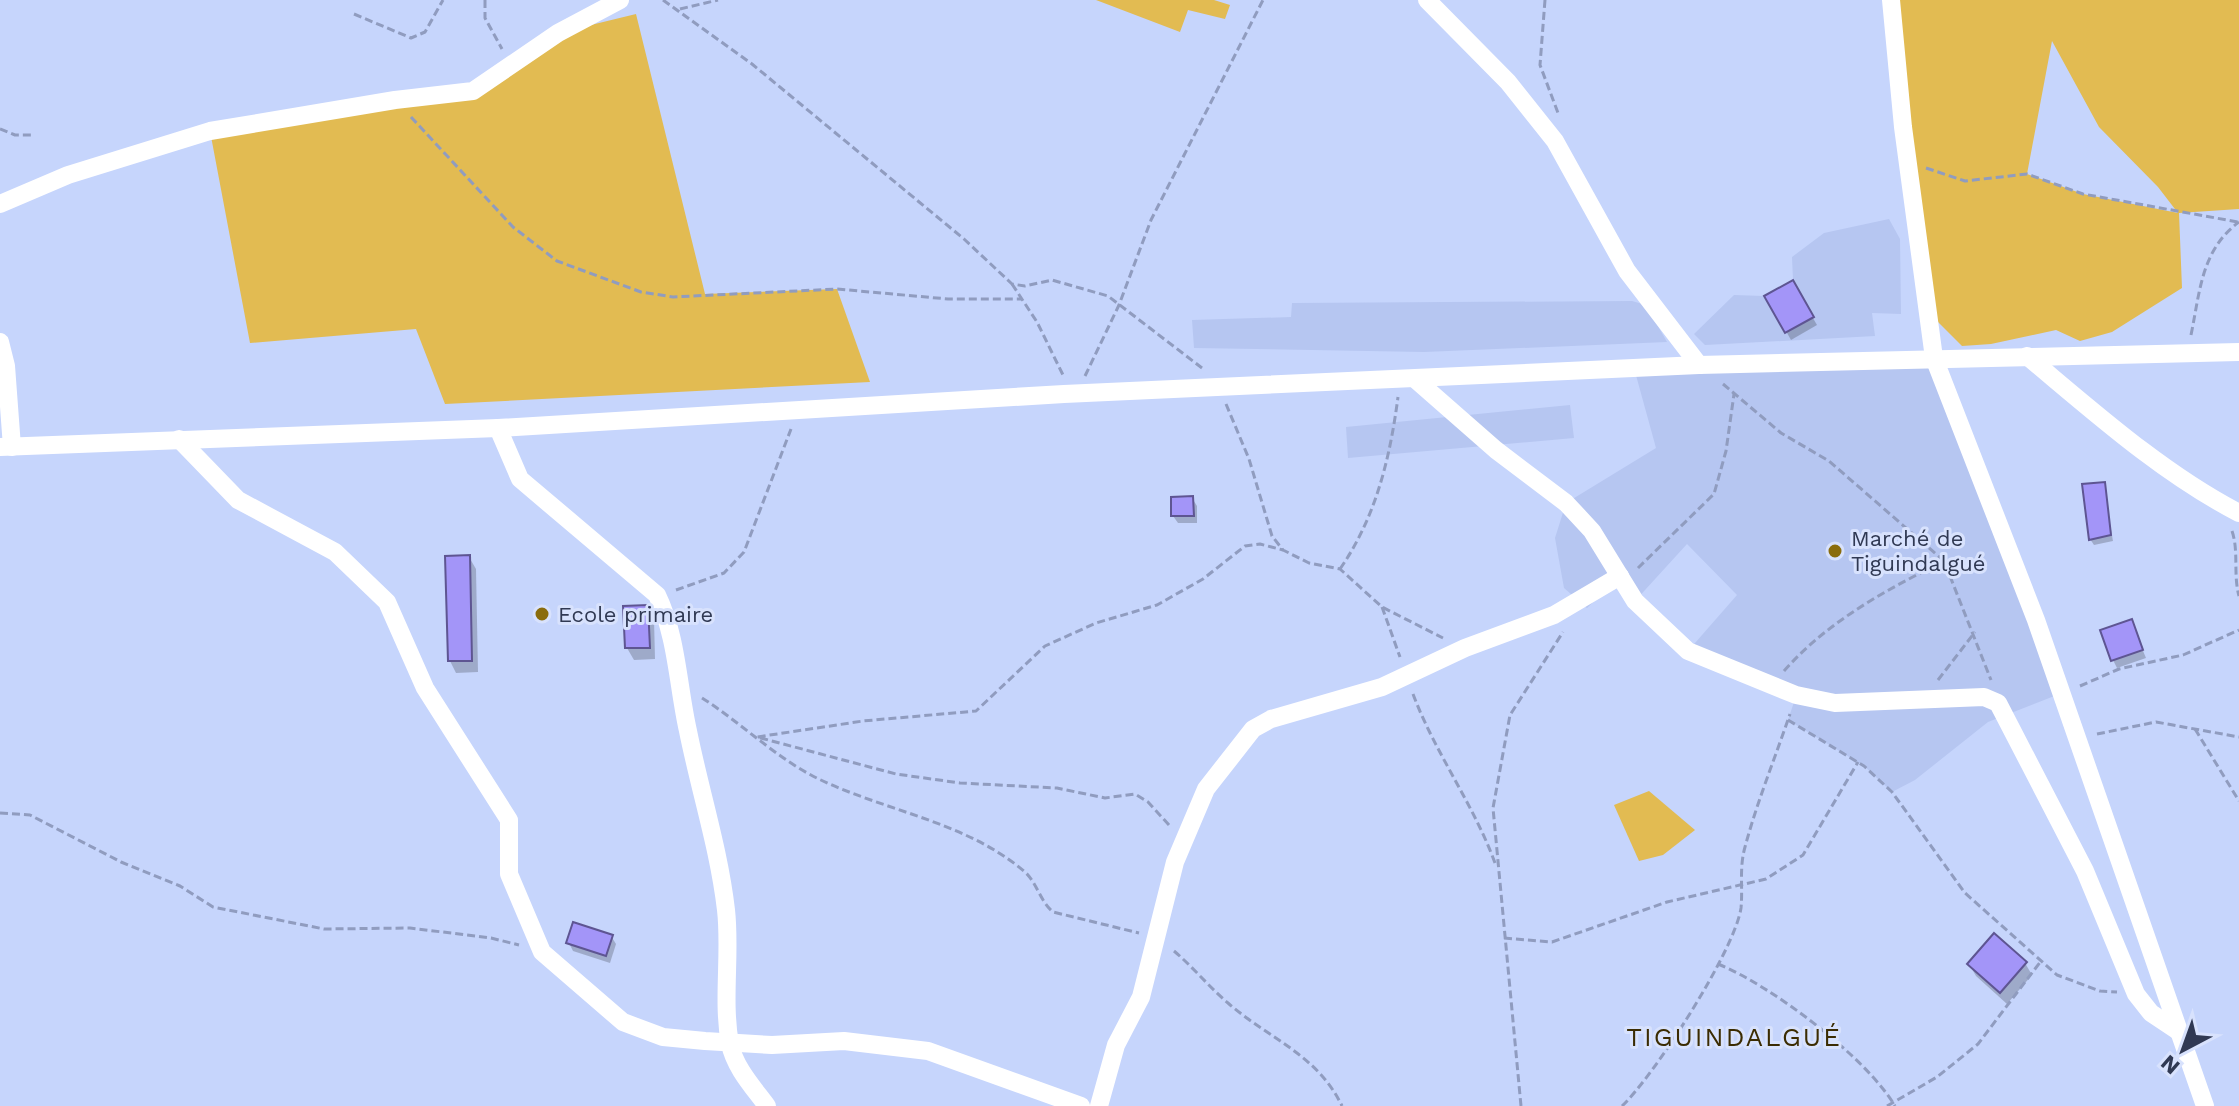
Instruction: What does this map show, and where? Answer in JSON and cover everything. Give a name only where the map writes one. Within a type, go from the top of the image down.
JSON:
[{"type":"street","points":[[0,204],[68,175],[210,131],[395,100],[473,91],[558,33],[620,0]]},
{"type":"street","points":[[1427,0],[1508,82],[1555,141],[1627,271],[1699,365]]},
{"type":"street","points":[[1891,0],[1934,358],[2062,693],[2205,1106]]},
{"type":"street","points":[[0,342],[6,366],[6,447],[498,428],[1076,394],[1220,390],[1699,365],[2239,352]]},
{"type":"street","points":[[2027,356],[2102,419],[2218,503],[2239,513]]},
{"type":"street","points":[[1408,380],[1566,503],[1592,531],[1635,601],[1688,651],[1796,695],[1835,703],[1984,697],[1998,703],[2085,871],[2136,994],[2151,1013],[2178,1031]]},
{"type":"street","points":[[498,428],[520,479],[657,595],[668,619],[677,682],[708,825],[720,863],[727,915],[730,1044],[744,1076],[767,1106]]},
{"type":"street","points":[[179,439],[238,500],[335,552],[387,602],[425,688],[509,820],[509,874],[542,952],[623,1022],[663,1037],[730,1044],[844,1041],[928,1051],[1081,1106]]},
{"type":"street","points":[[1099,1106],[1116,1045],[1141,997],[1175,862],[1206,789],[1253,729],[1271,719],[1382,687],[1465,648],[1554,615],[1620,576]]},
{"type":"path","points":[[354,14],[411,38],[425,32],[443,0]]},
{"type":"path","points":[[485,0],[485,18],[503,51],[515,64]]},
{"type":"path","points":[[663,0],[680,9],[752,64],[964,239],[1012,284],[1058,368],[1076,394],[1119,305],[1151,220],[1263,0]]},
{"type":"path","points":[[680,9],[718,0]]},
{"type":"path","points":[[1545,0],[1540,65],[1561,122]]},
{"type":"path","points":[[395,100],[513,227],[557,261],[641,292],[673,297],[837,289],[948,299],[1022,299]]},
{"type":"path","points":[[0,129],[15,135],[34,135]]},
{"type":"path","points":[[1908,161],[1965,181],[2027,174],[2083,194],[2239,222]]},
{"type":"path","points":[[2188,354],[2206,259],[2218,239],[2239,222]]},
{"type":"path","points":[[1012,284],[1025,286],[1052,280],[1108,296],[1197,361],[1220,390],[1249,459],[1272,536],[1283,550]]},
{"type":"path","points":[[1699,365],[1781,433],[1829,461],[1944,561],[1975,632],[1998,703]]},
{"type":"path","points":[[1340,569],[1357,545],[1379,494],[1408,380]]},
{"type":"path","points":[[1620,576],[1636,570],[1714,494],[1726,451],[1734,394]]},
{"type":"path","points":[[657,595],[702,583],[735,565],[750,539],[800,409]]},
{"type":"path","points":[[2218,503],[2236,539],[2235,583],[2239,596]]},
{"type":"path","points":[[757,737],[863,721],[976,711],[1045,646],[1096,623],[1157,605],[1203,579],[1245,546],[1260,544],[1283,550],[1309,563],[1340,569],[1382,607],[1465,648]]},
{"type":"path","points":[[1772,686],[1802,651],[1845,616],[1944,561]]},
{"type":"path","points":[[1382,607],[1428,734],[1483,831],[1496,865]]},
{"type":"path","points":[[1521,1106],[1493,808],[1510,715],[1571,624]]},
{"type":"path","points":[[2062,693],[2119,669],[2183,655],[2239,630]]},
{"type":"path","points":[[1923,700],[1975,632]]},
{"type":"path","points":[[677,682],[780,756],[823,781],[963,833],[1024,872],[1053,912],[1155,936],[1193,967],[1228,1003],[1317,1067],[1330,1081],[1342,1106]]},
{"type":"path","points":[[1622,1106],[1698,1000],[1718,964],[1741,908],[1739,885],[1744,848],[1796,695]]},
{"type":"path","points":[[1788,720],[1858,762],[1892,792],[1965,893],[2057,975],[2100,991],[2136,994]]},
{"type":"path","points":[[2078,738],[2156,722],[2239,737]]},
{"type":"path","points":[[2195,729],[2239,801]]},
{"type":"path","points":[[757,737],[896,774],[960,783],[1057,788],[1105,798],[1135,794],[1148,802],[1184,841]]},
{"type":"path","points":[[1504,938],[1552,942],[1667,902],[1766,879],[1803,855],[1858,762]]},
{"type":"path","points":[[0,813],[30,815],[121,862],[180,886],[213,907],[324,929],[410,928],[491,938],[542,952]]},
{"type":"path","points":[[1887,1106],[1937,1077],[1978,1044],[2041,961]]},
{"type":"path","points":[[1718,964],[1781,1001],[1856,1059],[1882,1085],[1894,1104]]},
{"type":"shaded area","points":[[1096,0],[1214,0],[1230,5],[1225,19],[1188,10],[1180,32]]},
{"type":"shaded area","points":[[1891,0],[2239,0],[2239,209],[2179,213],[2182,288],[2112,332],[2080,341],[2056,330],[1991,344],[1962,346],[1926,310]],"holes":[[[2052,41],[2099,127],[2158,187],[2178,213],[2083,194],[2027,174]]]},
{"type":"shaded area","points":[[636,14],[705,294],[837,289],[870,382],[445,404],[416,329],[250,343],[210,131],[472,91],[558,33]]},
{"type":"shaded area","points":[[1889,219],[1900,239],[1901,314],[1872,313],[1875,336],[1705,345],[1694,334],[1734,295],[1764,296],[1793,280],[1792,257],[1824,233]]},
{"type":"shaded area","points":[[1632,301],[1646,305],[1667,342],[1424,352],[1194,348],[1192,320],[1291,317],[1292,303]]},
{"type":"shaded area","points":[[1934,358],[2062,693],[1988,722],[1915,780],[1892,792],[1864,766],[1788,720],[1796,696],[1688,651],[1737,595],[1687,544],[1635,601],[1619,577],[1587,608],[1564,588],[1555,538],[1566,503],[1656,448],[1634,368]]},
{"type":"shaded area","points":[[1570,405],[1574,438],[1348,458],[1346,427]]},
{"type":"shaded area","points":[[1649,791],[1695,830],[1663,855],[1639,861],[1614,805]]},
{"type":"building","points":[[1793,280],[1814,317],[1785,333],[1764,296]]},
{"type":"building","points":[[2105,482],[2111,535],[2089,540],[2082,484]]},
{"type":"building","points":[[1193,496],[1194,516],[1171,516],[1171,497]]},
{"type":"building","points":[[470,555],[472,661],[448,661],[445,556]]},
{"type":"building","points":[[648,605],[650,648],[625,648],[623,606]]},
{"type":"building","points":[[2132,619],[2143,650],[2111,661],[2100,630]]},
{"type":"building","points":[[573,922],[613,935],[606,956],[566,943]]},
{"type":"building","points":[[1994,933],[2027,962],[2000,993],[1967,964]]},
{"type":"place","name":"Marché de Tiguindalgué","points":[[1835,551]]},
{"type":"place","name":"Ecole primaire","points":[[542,614]]},
{"type":"district","name":"TIGUINDALGUÉ","points":[[1734,1037]]}]
